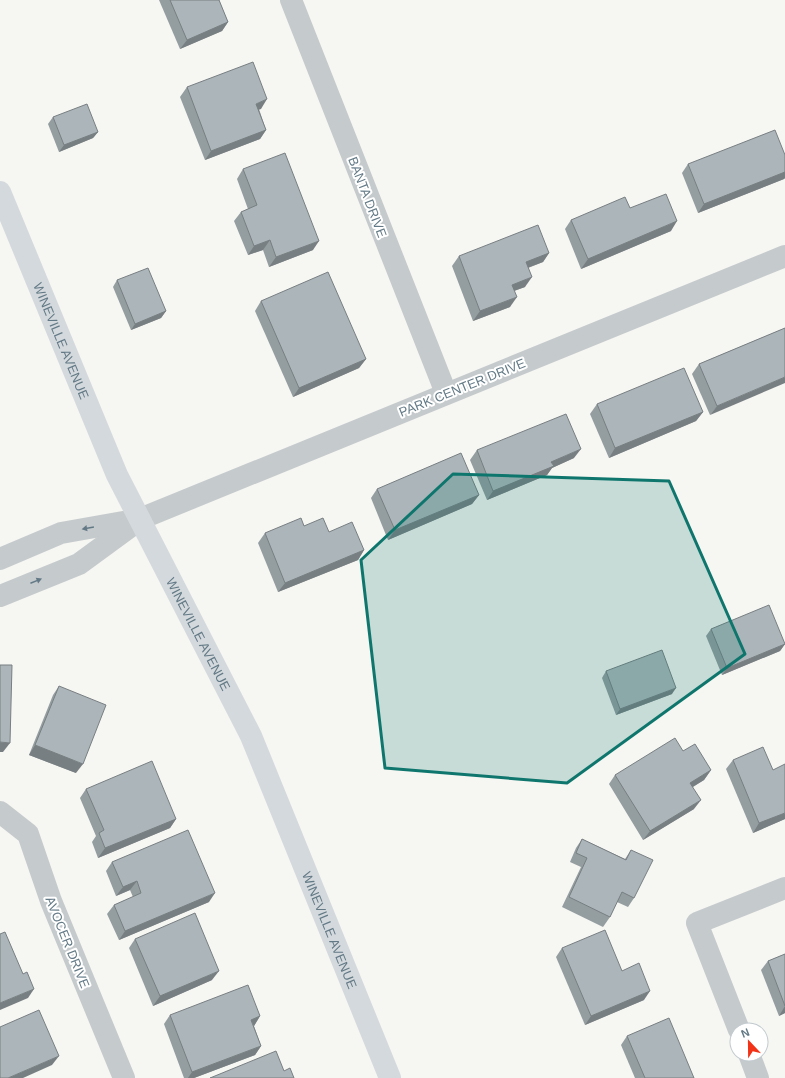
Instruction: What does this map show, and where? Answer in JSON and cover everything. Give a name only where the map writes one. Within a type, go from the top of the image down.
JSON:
[{"type":"main road","name":"WINEVILLE AVENUE","points":[[0,192],[117,475],[251,736],[390,1078]]},
{"type":"street","name":"BANTA DRIVE","points":[[291,0],[446,393]]},
{"type":"street","name":"PARK CENTER DRIVE","points":[[0,558],[60,533],[140,519],[785,256]]},
{"type":"street","name":"PARK CENTER DRIVE","points":[[0,596],[79,564],[140,519]]},
{"type":"street","name":"AVOCER DRIVE","points":[[2,813],[28,834],[51,901],[124,1078]]},
{"type":"street","points":[[736,1022],[697,923],[785,888]]},
{"type":"street","points":[[752,1062],[758,1078]]},
{"type":"highlighted area","points":[[453,474],[669,481],[745,654],[567,783],[385,768],[361,560]]},
{"type":"building","points":[[170,0],[219,0],[228,22],[187,40]]},
{"type":"building","points":[[253,62],[267,99],[256,104],[266,130],[211,151],[187,87]]},
{"type":"building","points":[[87,104],[98,132],[64,145],[53,117]]},
{"type":"building","points":[[775,130],[785,155],[785,172],[704,204],[688,164]]},
{"type":"building","points":[[285,153],[319,241],[276,257],[270,240],[254,246],[241,212],[257,205],[243,169]]},
{"type":"building","points":[[666,194],[677,221],[588,259],[571,220],[625,197],[630,208]]},
{"type":"building","points":[[538,225],[549,253],[526,262],[532,277],[512,285],[517,297],[480,311],[459,256]]},
{"type":"building","points":[[148,268],[166,311],[135,324],[117,280]]},
{"type":"building","points":[[328,272],[366,359],[299,388],[261,301]]},
{"type":"building","points":[[785,328],[785,377],[717,406],[699,364]]},
{"type":"building","points":[[684,368],[703,412],[615,448],[597,404]]},
{"type":"building","points":[[566,414],[581,449],[551,462],[554,466],[493,491],[477,450]]},
{"type":"building","points":[[461,453],[479,495],[395,530],[377,489]]},
{"type":"building","points":[[301,518],[304,526],[323,518],[329,532],[352,522],[364,550],[285,583],[265,533]]},
{"type":"building","points":[[769,605],[785,644],[727,668],[711,629]]},
{"type":"building","points":[[662,650],[676,688],[620,709],[606,671]]},
{"type":"building","points":[[0,665],[12,665],[10,743],[0,742]]},
{"type":"building","points":[[59,686],[106,705],[83,764],[35,745]]},
{"type":"building","points":[[675,738],[683,751],[695,744],[711,770],[690,783],[701,800],[650,831],[615,775]]},
{"type":"building","points":[[763,747],[773,770],[785,764],[785,813],[759,823],[733,760]]},
{"type":"building","points":[[152,761],[176,819],[105,848],[99,833],[104,830],[86,789]]},
{"type":"building","points":[[188,830],[215,893],[125,931],[114,905],[141,893],[137,881],[123,887],[112,862]]},
{"type":"building","points":[[582,839],[626,860],[631,850],[653,860],[634,898],[622,892],[610,917],[569,897],[587,858],[576,853]]},
{"type":"building","points":[[195,913],[219,971],[160,996],[135,939]]},
{"type":"building","points":[[605,930],[622,971],[639,963],[650,991],[591,1016],[562,948]]},
{"type":"building","points":[[5,932],[23,974],[27,972],[34,989],[0,1003],[0,934]]},
{"type":"building","points":[[785,954],[785,1006],[768,961]]},
{"type":"building","points":[[248,985],[260,1016],[251,1020],[261,1046],[192,1072],[170,1015]]},
{"type":"building","points":[[39,1010],[59,1056],[8,1078],[0,1078],[0,1027]]},
{"type":"building","points":[[669,1018],[694,1078],[645,1078],[627,1036]]},
{"type":"building","points":[[276,1051],[284,1071],[290,1068],[294,1078],[210,1078]]}]
